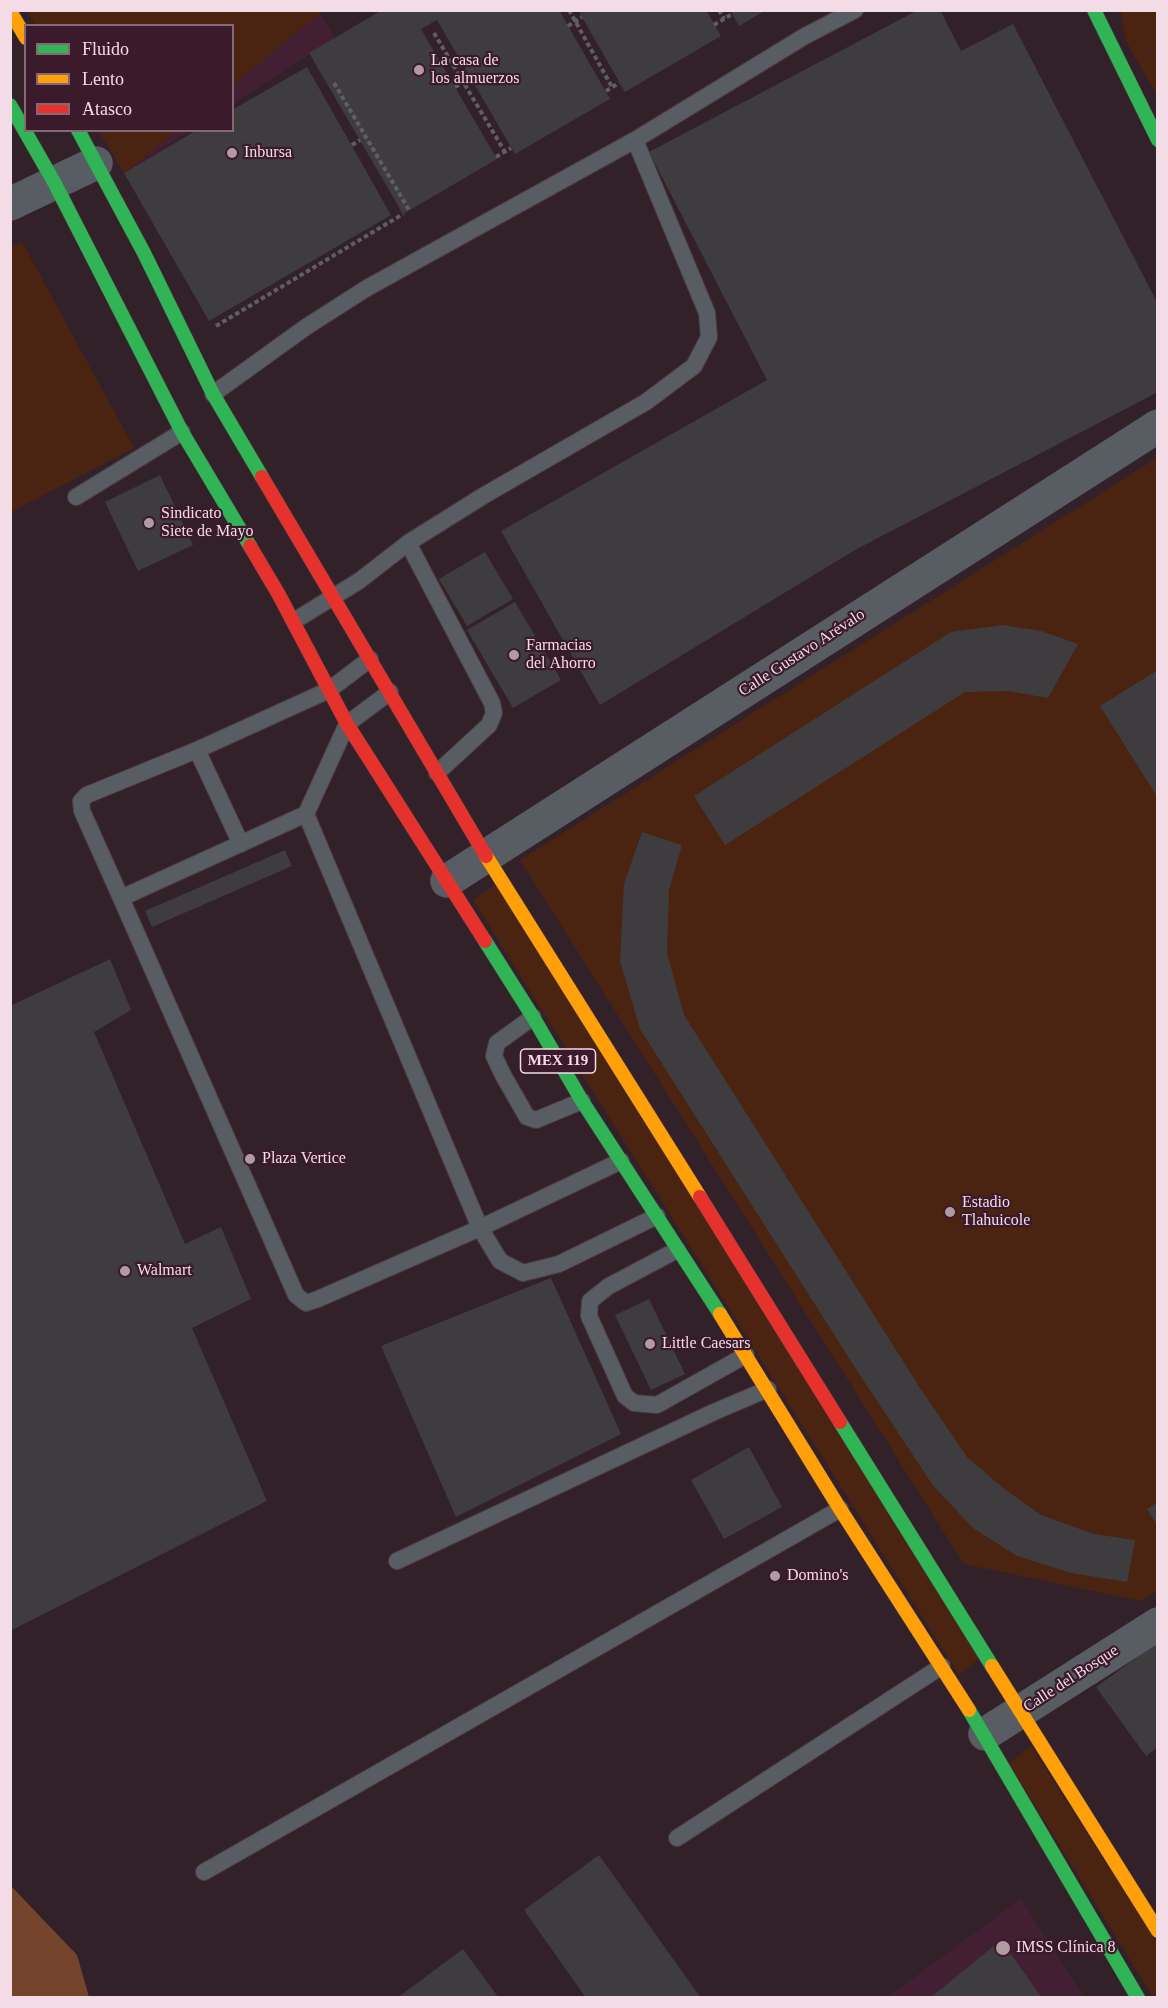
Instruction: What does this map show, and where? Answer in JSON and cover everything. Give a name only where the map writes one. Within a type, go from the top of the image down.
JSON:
[{"type":"main road","points":[[1094,10],[1158,140]]},
{"type":"main road","points":[[10,11],[24,35]]},
{"type":"main road","name":"MEX 119","points":[[10,105],[24,130]]},
{"type":"main road","name":"MEX 119","points":[[25,132],[54,182],[182,432],[294,621],[347,724],[532,1017],[582,1101],[768,1389],[840,1509],[985,1734],[1138,1998]]},
{"type":"main road","name":"MEX 119","points":[[79,132],[144,253],[213,394],[486,855],[1158,1931]]},
{"type":"street","points":[[10,204],[96,163]]},
{"type":"street","name":"Calle Gustavo Arévalo","points":[[447,881],[1158,426]]},
{"type":"street","name":"Calle del Bosque","points":[[985,1734],[1158,1624]]},
{"type":"lane","points":[[213,394],[306,327],[367,288],[635,140],[805,36],[855,10]]},
{"type":"lane","points":[[294,621],[359,581],[408,543],[483,496],[646,402],[694,366],[710,337],[707,313],[635,140]]},
{"type":"lane","points":[[76,497],[182,432]]},
{"type":"lane","points":[[408,543],[492,703],[494,714],[489,724],[437,772]]},
{"type":"lane","points":[[370,659],[329,690],[197,750],[87,795],[81,801],[82,811],[296,1295],[306,1303],[318,1299],[480,1228],[621,1161]]},
{"type":"lane","points":[[121,898],[306,814],[347,724],[390,692]]},
{"type":"lane","points":[[197,750],[241,844]]},
{"type":"lane","points":[[306,814],[480,1228],[500,1261],[523,1273],[559,1264],[657,1216]]},
{"type":"lane","points":[[532,1017],[497,1043],[494,1056],[527,1117],[536,1120],[582,1101]]},
{"type":"lane","points":[[677,1250],[609,1286],[590,1301],[589,1316],[624,1396],[634,1403],[657,1406],[746,1355]]},
{"type":"lane","points":[[397,1562],[714,1412],[768,1389]]},
{"type":"lane","points":[[204,1872],[840,1509]]},
{"type":"lane","points":[[677,1838],[942,1666]]},
{"type":"path","points":[[569,10],[612,87]]},
{"type":"path","points":[[719,10],[724,19]]},
{"type":"path","points":[[714,25],[732,14]]},
{"type":"path","points":[[567,26],[582,17]]},
{"type":"path","points":[[434,33],[505,152]]},
{"type":"path","points":[[455,87],[471,79]]},
{"type":"path","points":[[334,83],[409,210]]},
{"type":"path","points":[[606,91],[620,83]]},
{"type":"path","points":[[352,145],[360,140]]},
{"type":"path","points":[[496,157],[511,148]]},
{"type":"path","points":[[188,343],[403,214]]},
{"type":"shaded area","points":[[320,10],[321,12],[234,84],[234,24],[35,24],[27,11]]},
{"type":"shaded area","points":[[318,11],[335,38],[234,103],[234,26]]},
{"type":"shaded area","points":[[1121,11],[1157,11],[1157,95],[1125,39]]},
{"type":"shaded area","points":[[99,132],[188,132],[124,173]]},
{"type":"shaded area","points":[[100,132],[175,132],[124,173]]},
{"type":"shaded area","points":[[22,242],[134,448],[11,512],[10,248]]},
{"type":"shaded area","name":"Estadio Tlahuicole","points":[[1157,458],[1157,1590],[1141,1601],[964,1564],[520,860]]},
{"type":"shaded area","points":[[497,883],[979,1659],[959,1675],[473,900]]},
{"type":"shaded area","points":[[1031,1746],[1157,1943],[1157,1997],[1153,1997],[1009,1763]]},
{"type":"shaded area","points":[[11,1886],[77,1955],[89,1997],[11,1997]]},
{"type":"shaded area","name":"IMSS Clínica 8","points":[[1021,1899],[1084,1997],[886,1998]]},
{"type":"building","points":[[382,10],[559,10],[610,99],[515,154],[437,20],[421,29],[497,159],[403,214],[309,53]]},
{"type":"building","points":[[578,10],[706,10],[721,36],[625,92]]},
{"type":"building","points":[[730,10],[766,10],[739,26]]},
{"type":"building","points":[[918,10],[940,10],[961,51],[1013,24],[1158,304],[1158,392],[855,550],[600,705],[501,531],[767,380],[649,152]]},
{"type":"building","points":[[307,67],[391,215],[209,321],[124,173],[194,132],[234,132],[234,109]]},
{"type":"building","name":"Sindicato Siete de Mayo","points":[[160,475],[193,545],[138,571],[105,502]]},
{"type":"building","points":[[485,552],[513,599],[467,626],[439,579]]},
{"type":"building","name":"Farmacias del Ahorro","points":[[515,602],[561,680],[513,708],[467,630]]},
{"type":"building","points":[[1003,625],[1041,631],[1078,644],[1048,698],[1008,691],[965,692],[725,845],[694,796],[951,632]]},
{"type":"building","points":[[1158,670],[1158,798],[1100,706]]},
{"type":"building","points":[[642,832],[682,845],[669,890],[667,953],[684,1015],[920,1388],[967,1457],[1003,1488],[1041,1515],[1094,1534],[1135,1540],[1127,1582],[1071,1573],[1017,1556],[973,1528],[932,1484],[856,1369],[640,1029],[620,961],[624,884]]},
{"type":"building","points":[[285,850],[292,866],[152,927],[145,911]]},
{"type":"building","name":"Walmart","points":[[110,959],[131,1010],[94,1032],[185,1244],[221,1227],[251,1299],[192,1328],[267,1501],[10,1631],[10,1006]]},
{"type":"building","points":[[551,1278],[621,1434],[456,1517],[381,1346]]},
{"type":"building","name":"Little Caesars","points":[[649,1299],[685,1374],[651,1390],[615,1315]]},
{"type":"building","points":[[749,1447],[782,1507],[724,1539],[691,1480]]},
{"type":"building","points":[[1158,1502],[1158,1527],[1147,1509]]},
{"type":"building","points":[[1158,1642],[1158,1747],[1146,1756],[1096,1687]]},
{"type":"building","points":[[599,1855],[701,1998],[586,1998],[524,1910]]},
{"type":"building","points":[[1001,1940],[1042,1998],[930,1998]]},
{"type":"building","points":[[463,1949],[499,1998],[397,1998]]},
{"type":"traffic: fast","points":[[1094,10],[1158,140]]},
{"type":"traffic: fast","points":[[10,105],[24,130]]},
{"type":"traffic: fast","points":[[25,132],[54,182],[182,432],[250,546]]},
{"type":"traffic: fast","points":[[79,132],[144,253],[213,394],[262,477]]},
{"type":"traffic: fast","points":[[485,941],[582,1101],[720,1314]]},
{"type":"traffic: fast","points":[[840,1422],[992,1666]]},
{"type":"traffic: fast","points":[[969,1710],[1138,1998]]},
{"type":"traffic: slow","points":[[10,11],[24,35]]},
{"type":"traffic: slow","points":[[486,856],[700,1197]]},
{"type":"traffic: slow","points":[[720,1314],[840,1509],[969,1710]]},
{"type":"traffic: slow","points":[[992,1666],[1158,1931]]},
{"type":"traffic: jam","points":[[262,477],[486,856]]},
{"type":"traffic: jam","points":[[250,546],[279,595],[347,724],[485,941]]},
{"type":"traffic: jam","points":[[700,1197],[840,1422]]},
{"type":"place","name":"La casa de los almuerzos","points":[[419,70]]},
{"type":"place","name":"Inbursa","points":[[232,153]]},
{"type":"place","name":"Sindicato Siete de Mayo","points":[[149,523]]},
{"type":"place","name":"Farmacias del Ahorro","points":[[514,655]]},
{"type":"place","name":"Plaza Vertice","points":[[250,1159]]},
{"type":"place","name":"Estadio Tlahuicole","points":[[950,1212]]},
{"type":"place","name":"Walmart","points":[[125,1271]]},
{"type":"place","name":"Little Caesars","points":[[650,1344]]},
{"type":"place","name":"Domino's","points":[[775,1576]]},
{"type":"place","name":"IMSS Clínica 8","points":[[1003,1948]]}]
